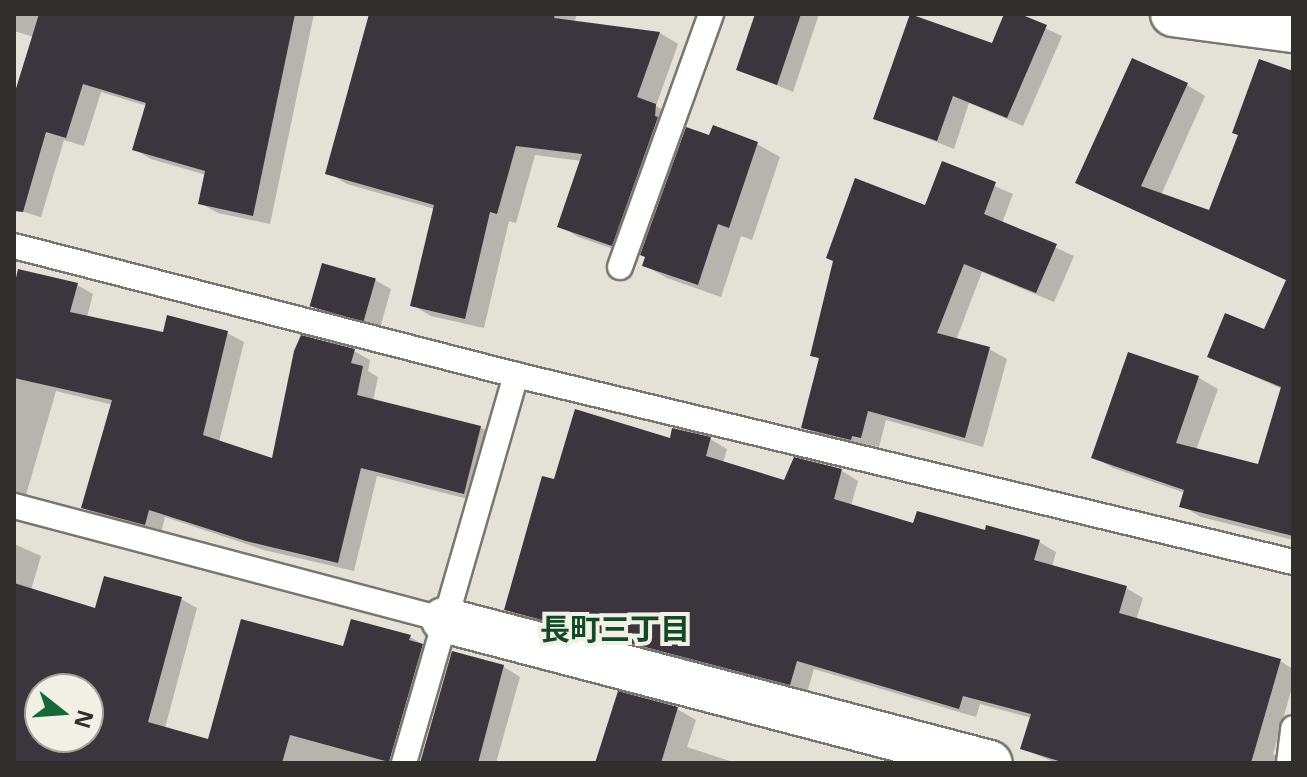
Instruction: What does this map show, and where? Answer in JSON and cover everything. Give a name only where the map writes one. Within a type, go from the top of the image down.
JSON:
[{"type":"street","points":[[1173,14],[1293,30]]},
{"type":"street","points":[[444,620],[990,763]]},
{"type":"lane","points":[[620,267],[711,14]]},
{"type":"lane","points":[[14,246],[516,375],[1293,562]]},
{"type":"lane","points":[[404,763],[516,375]]},
{"type":"lane","points":[[14,506],[444,620]]},
{"type":"lane","points":[[1289,763],[1293,728]]},
{"type":"building","points":[[39,14],[295,14],[253,216],[198,204],[205,171],[132,150],[146,103],[83,84],[66,138],[46,132],[23,212],[14,211],[14,95]]},
{"type":"building","points":[[369,14],[555,14],[554,18],[660,32],[637,97],[656,104],[655,116],[658,117],[612,246],[557,227],[582,154],[516,146],[497,214],[490,212],[465,319],[410,306],[434,205],[325,174]]},
{"type":"building","points":[[755,14],[801,14],[777,85],[736,70]]},
{"type":"building","points":[[910,14],[992,43],[1004,14],[1020,14],[1047,25],[1007,118],[953,96],[937,141],[873,119]]},
{"type":"building","points":[[1132,58],[1188,83],[1141,186],[1209,210],[1238,135],[1232,133],[1259,59],[1293,71],[1293,536],[1179,507],[1184,490],[1091,458],[1128,352],[1199,376],[1176,443],[1258,464],[1281,387],[1207,357],[1225,313],[1264,329],[1286,280],[1075,183]]},
{"type":"building","points":[[713,125],[758,142],[729,228],[718,224],[698,285],[642,266],[645,257],[640,255],[686,127],[709,135]]},
{"type":"building","points":[[942,161],[996,182],[984,214],[1057,244],[1036,293],[964,264],[937,333],[990,347],[965,438],[868,411],[861,438],[852,436],[851,440],[801,428],[819,358],[810,356],[833,261],[826,258],[855,178],[925,205]]},
{"type":"building","points":[[322,263],[376,278],[363,322],[310,306]]},
{"type":"building","points":[[18,269],[78,283],[70,312],[163,332],[167,315],[228,331],[203,435],[272,458],[294,351],[301,335],[355,349],[351,363],[363,366],[357,395],[481,426],[464,494],[361,468],[338,563],[246,541],[149,510],[145,525],[81,508],[112,400],[14,378],[14,287]]},
{"type":"building","points":[[575,409],[670,438],[672,428],[711,437],[706,456],[784,480],[794,457],[842,469],[834,499],[913,523],[917,511],[985,530],[986,525],[1040,540],[1034,560],[1127,586],[1119,613],[1281,659],[1251,763],[1065,763],[1020,749],[1031,714],[963,696],[959,709],[797,661],[790,685],[504,610],[542,476],[554,479]]},
{"type":"building","points":[[104,576],[182,597],[148,722],[208,739],[241,619],[343,646],[351,619],[411,635],[409,640],[423,644],[389,762],[290,735],[282,763],[14,763],[14,583],[95,608]]},
{"type":"building","points":[[452,651],[504,665],[478,763],[420,763]]},
{"type":"building","points":[[618,691],[678,707],[661,763],[595,763]]},
{"type":"district","name":"長町三丁目","points":[[615,629]]}]
